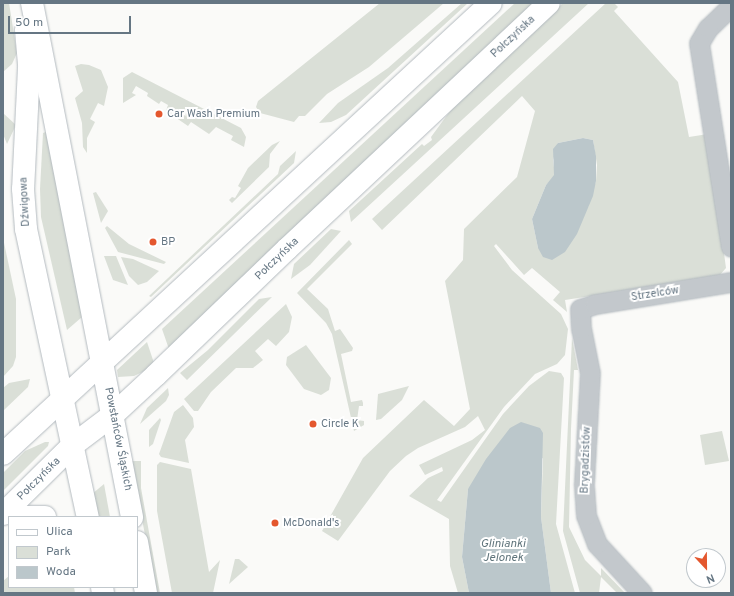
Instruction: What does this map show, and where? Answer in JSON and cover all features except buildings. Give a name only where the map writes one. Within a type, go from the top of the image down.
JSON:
[{"type":"main road","name":"Dźwigowa","points":[[23,3],[29,68],[23,189],[26,229],[63,398]]},
{"type":"main road","points":[[32,3],[103,360]]},
{"type":"main road","points":[[3,454],[491,3]]},
{"type":"main road","name":"Połczyńska","points":[[3,514],[73,445],[114,414],[549,3]]},
{"type":"main road","name":"Powstańców Śląskich","points":[[103,360],[132,516]]},
{"type":"main road","points":[[63,398],[88,516]]},
{"type":"main road","points":[[138,548],[146,593]]},
{"type":"street","points":[[731,6],[708,28],[699,43],[731,247]]},
{"type":"street","name":"Strzelców","points":[[580,309],[595,304],[731,282]]},
{"type":"street","name":"Brygadzistów","points":[[580,309],[581,328],[590,373],[584,483],[586,515],[597,544],[642,593]]},
{"type":"green space","points":[[3,3],[9,3],[17,53],[12,64],[3,72]]},
{"type":"green space","points":[[380,3],[444,3],[369,67],[327,94],[305,116],[299,116],[294,122],[260,113],[256,107],[258,101]]},
{"type":"green space","points":[[462,3],[468,3],[346,115],[331,122],[319,123],[338,103],[388,68]]},
{"type":"green space","points":[[515,3],[536,3],[170,352],[162,329]]},
{"type":"green space","points":[[563,3],[589,3],[351,222],[349,211],[422,144],[424,146],[432,140],[431,137],[456,103]]},
{"type":"green space","points":[[606,3],[614,3],[618,7],[614,11],[678,82],[689,137],[708,134],[726,268],[719,276],[565,300],[567,312],[553,300],[560,292],[532,268],[524,275],[496,244],[494,246],[512,270],[561,314],[568,329],[565,355],[557,364],[535,374],[504,407],[437,500],[441,502],[503,414],[529,386],[549,371],[561,373],[564,378],[556,524],[575,593],[551,593],[541,517],[543,458],[468,489],[462,557],[469,593],[458,593],[450,566],[449,519],[409,496],[428,478],[443,471],[442,467],[425,475],[419,465],[472,440],[485,430],[478,416],[465,427],[418,448],[406,456],[390,471],[338,541],[322,531],[363,458],[424,400],[454,426],[470,409],[445,281],[463,260],[464,229],[517,177],[535,111],[522,96],[382,230],[372,219]],"holes":[[[583,138],[593,140],[597,165],[596,181],[588,207],[538,248],[532,219],[546,185],[555,175],[553,160],[558,143]]]},
{"type":"green space","points":[[81,64],[89,65],[101,70],[108,87],[104,106],[98,103],[90,119],[95,122],[87,138],[87,153],[83,147],[82,123],[75,98],[83,91],[75,66]]},
{"type":"green space","points":[[132,72],[241,128],[246,137],[244,147],[231,140],[233,136],[216,127],[209,134],[191,122],[188,126],[166,111],[168,105],[161,101],[159,104],[147,96],[148,93],[136,86],[132,93],[136,95],[123,103],[123,78]]},
{"type":"green space","points":[[3,113],[16,125],[7,144],[3,134]]},
{"type":"green space","points":[[46,132],[82,317],[67,330],[41,217],[40,189],[43,133]]},
{"type":"green space","points":[[280,141],[270,154],[269,167],[232,203],[229,200],[232,197],[235,198],[241,188],[238,186],[248,168],[272,145]]},
{"type":"green space","points":[[296,151],[294,163],[151,297],[149,296],[278,174],[280,166]]},
{"type":"green space","points":[[96,192],[108,211],[101,223],[93,193]]},
{"type":"green space","points":[[107,226],[129,244],[166,262],[164,264],[118,252],[105,228]]},
{"type":"green space","points":[[331,229],[341,231],[310,265],[291,279],[294,264]]},
{"type":"green space","points":[[3,238],[16,299],[16,357],[13,366],[3,377]]},
{"type":"green space","points":[[349,240],[352,244],[307,289],[328,309],[335,331],[340,329],[353,348],[352,351],[341,354],[351,402],[362,400],[363,403],[363,406],[359,406],[357,420],[364,421],[364,425],[354,431],[332,334],[326,323],[297,293]]},
{"type":"green space","points":[[104,256],[116,256],[128,285],[113,280]]},
{"type":"green space","points":[[121,257],[133,259],[159,271],[147,282],[138,285],[129,276]]},
{"type":"green space","points":[[272,297],[187,380],[180,373],[208,350],[259,299]]},
{"type":"green space","points":[[286,304],[292,317],[289,332],[276,346],[268,339],[255,351],[263,360],[253,368],[236,368],[211,392],[198,411],[194,411],[184,399]]},
{"type":"green space","points":[[572,338],[578,370],[574,370],[569,527],[585,560],[601,576],[601,568],[625,593],[617,593],[601,577],[599,593],[580,593],[563,531]]},
{"type":"green space","points":[[147,342],[155,366],[134,376],[118,377],[117,370]]},
{"type":"green space","points":[[306,345],[331,378],[329,390],[321,395],[304,389],[286,365],[287,357]]},
{"type":"green space","points":[[30,379],[28,387],[3,411],[3,388],[9,383]]},
{"type":"green space","points":[[409,386],[402,400],[381,419],[376,420],[378,394]]},
{"type":"green space","points":[[168,388],[169,395],[166,401],[140,424],[147,408]]},
{"type":"green space","points":[[183,405],[193,418],[194,427],[185,440],[189,463],[161,457],[159,454],[174,412]]},
{"type":"green space","points":[[160,418],[161,420],[153,444],[149,447],[149,430]]},
{"type":"green space","points":[[722,431],[729,461],[705,465],[700,435]]},
{"type":"green space","points":[[45,442],[49,442],[48,446],[3,491],[3,473],[25,451]]},
{"type":"green space","points":[[131,461],[141,461],[141,488],[160,593],[156,593]]},
{"type":"green space","points":[[160,462],[191,469],[209,572],[220,560],[213,593],[172,593],[157,511],[157,465]]},
{"type":"green space","points":[[104,484],[110,516],[97,516],[92,494]]},
{"type":"green space","points":[[235,559],[239,559],[248,567],[229,584]]},
{"type":"green space","points":[[8,577],[8,588],[74,588],[75,593],[3,593],[3,581]]},
{"type":"water","points":[[583,138],[593,140],[596,156],[596,181],[593,196],[577,234],[565,252],[552,260],[543,257],[538,248],[532,219],[546,185],[554,175],[553,149],[558,143]]},
{"type":"water","name":"Glinianki Jelonek","points":[[521,422],[540,428],[543,433],[541,517],[551,593],[469,593],[462,557],[468,489],[486,459],[510,428]]},
{"type":"place","name":"Car Wash Premium","points":[[159,114]]},
{"type":"place","name":"BP","points":[[153,242]]},
{"type":"place","name":"Circle K","points":[[313,424]]},
{"type":"place","name":"McDonald's","points":[[275,523]]}]
